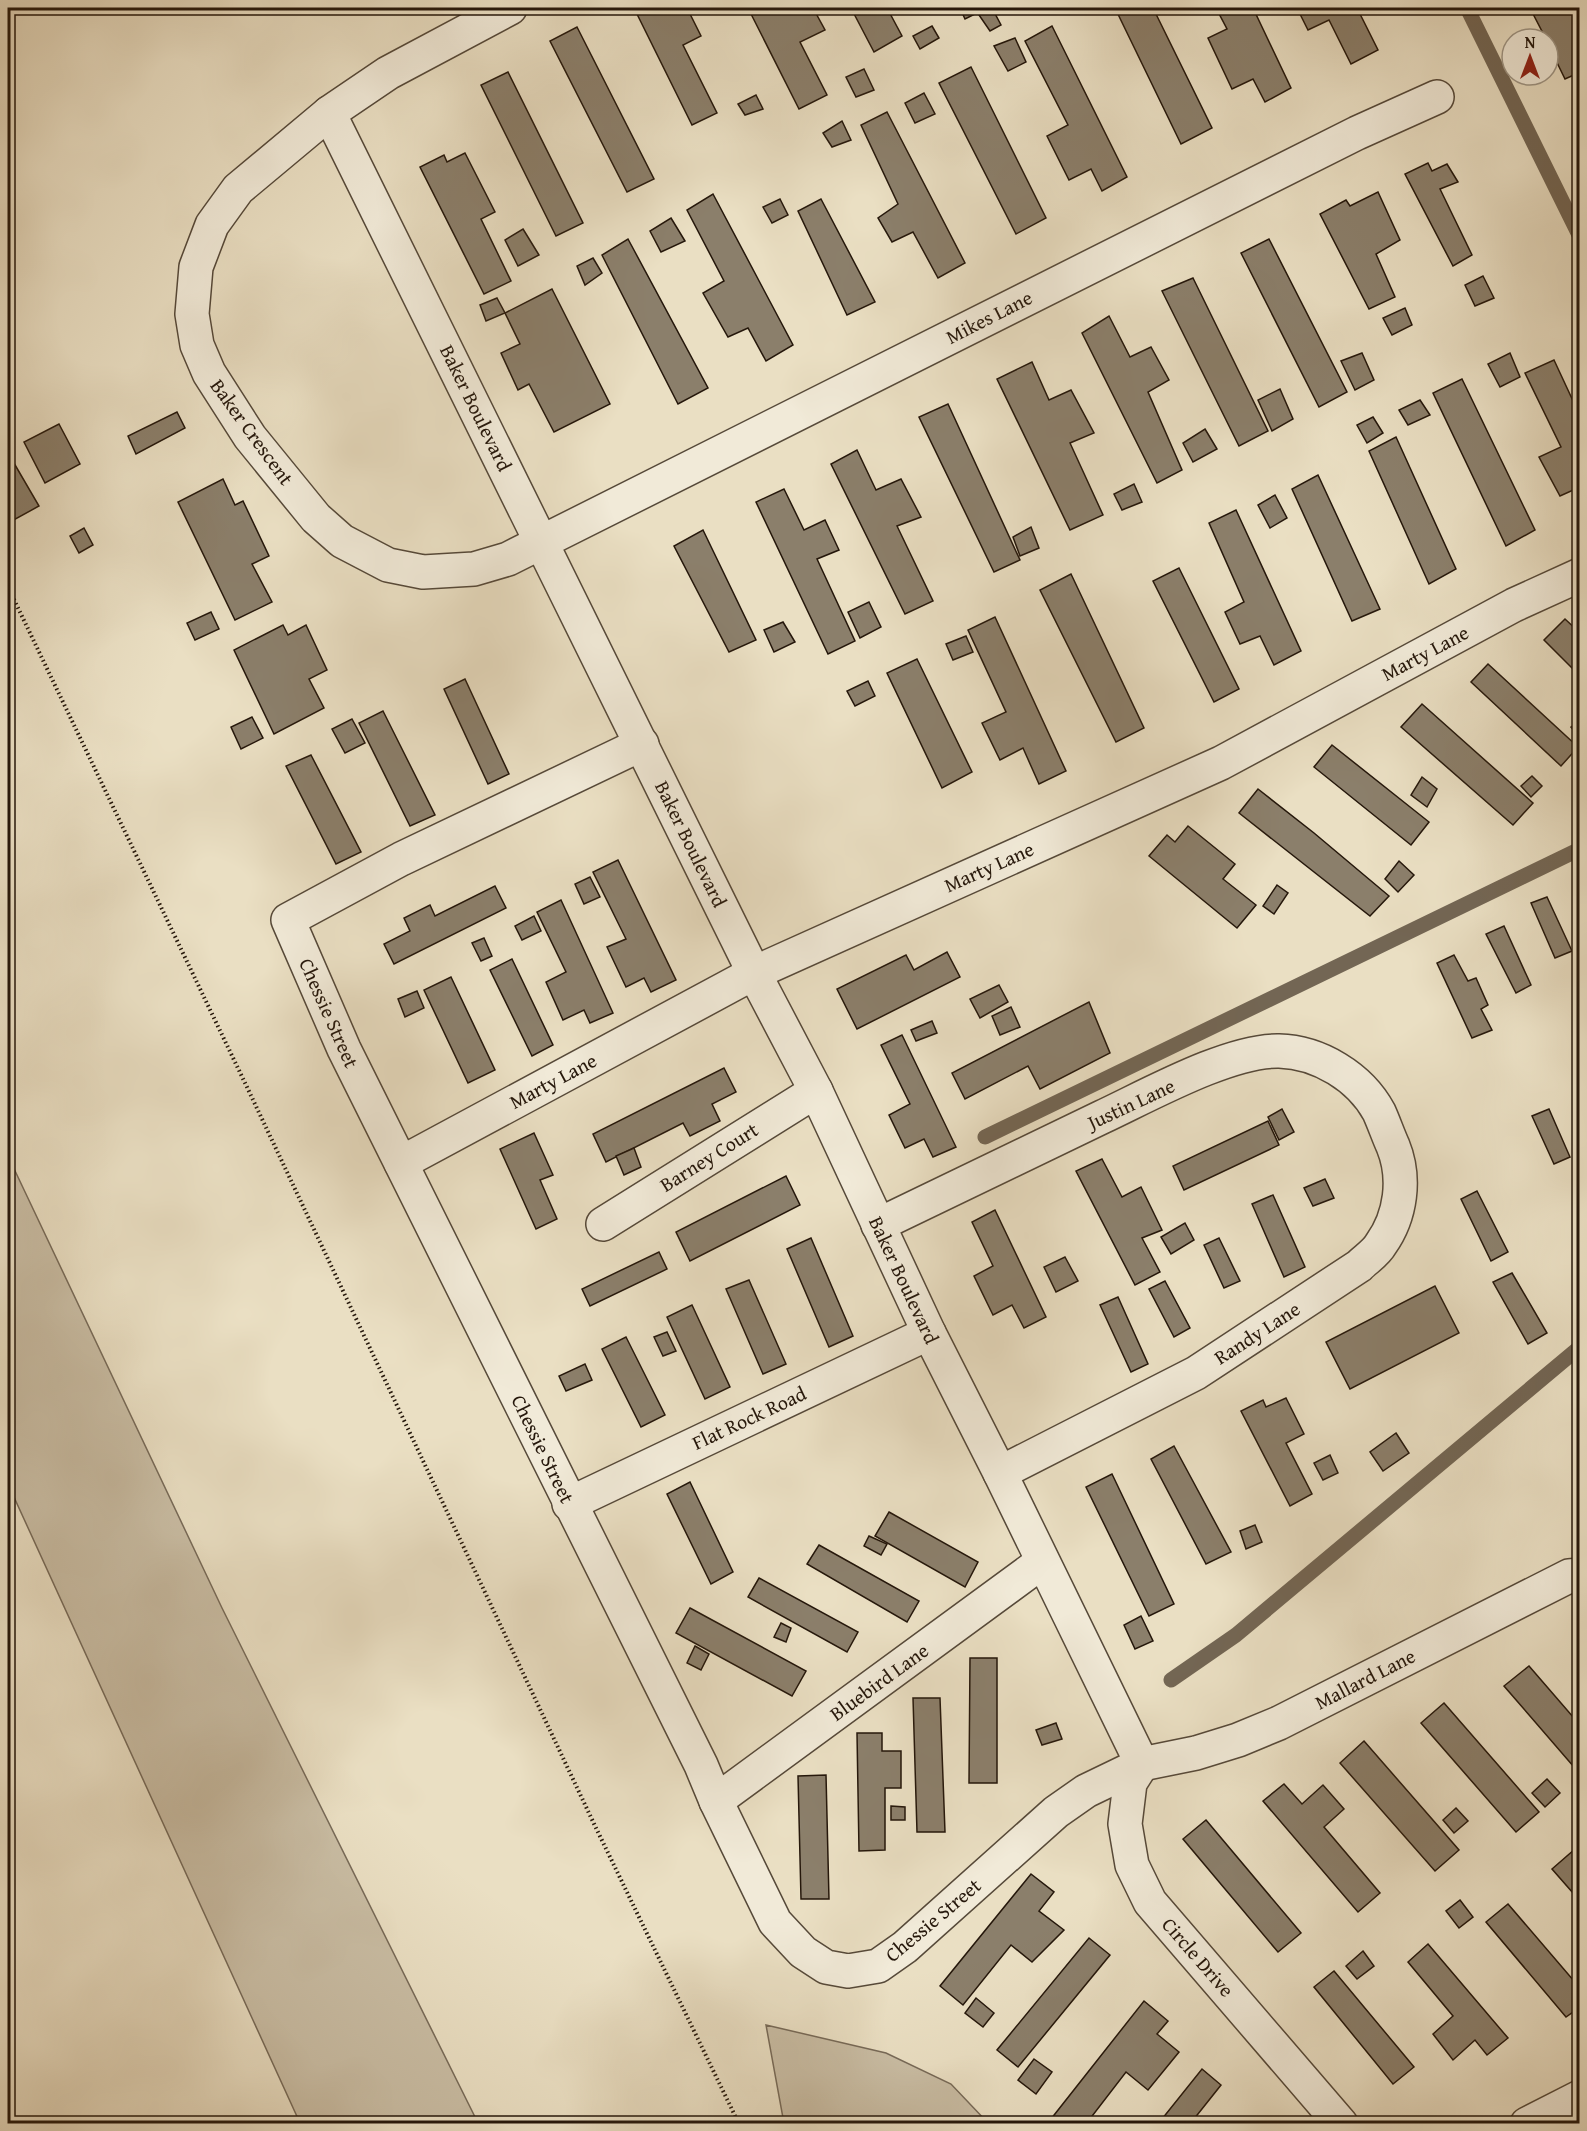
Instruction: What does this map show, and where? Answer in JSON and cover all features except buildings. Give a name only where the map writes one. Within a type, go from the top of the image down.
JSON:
[{"type":"street","points":[[329,113],[388,73],[510,8]]},
{"type":"street","name":"Mikes Lane","points":[[542,541],[1357,133],[1437,98]]},
{"type":"street","name":"Baker Crescent","points":[[329,113],[238,189],[212,225],[196,267],[192,314],[198,345],[209,373],[250,437],[316,518],[342,541],[388,565],[423,572],[474,569],[508,559],[542,541]]},
{"type":"street","name":"Baker Boulevard","points":[[329,113],[754,973],[816,1091],[929,1333],[1142,1764]]},
{"type":"street","name":"Marty Lane","points":[[401,1163],[754,973],[1221,763],[1514,604],[1580,575]]},
{"type":"street","name":"Chessie Street","points":[[642,744],[401,859],[288,920],[344,1049],[701,1765],[775,1923],[803,1952],[826,1967],[848,1971],[878,1966],[905,1947],[1056,1812],[1086,1791],[1142,1764]]},
{"type":"street","name":"Justin Lane","points":[[878,1225],[1178,1081],[1243,1055],[1279,1051],[1316,1057],[1348,1076],[1379,1112]]},
{"type":"street","name":"Barney Court","points":[[603,1224],[816,1091]]},
{"type":"street","name":"Randy Lane","points":[[1000,1473],[1196,1373],[1359,1266],[1380,1246],[1395,1221],[1401,1192],[1397,1155],[1379,1112]]},
{"type":"street","name":"Flat Rock Road","points":[[569,1504],[929,1333]]},
{"type":"street","name":"Bluebird Lane","points":[[716,1801],[1042,1562]]},
{"type":"street","name":"Mallard Lane","points":[[1142,1764],[1196,1753],[1238,1740],[1279,1723],[1569,1576],[1580,1575]]},
{"type":"street","name":"Circle Drive","points":[[1142,1764],[1130,1783],[1125,1824],[1132,1865],[1150,1902],[1341,2124]]},
{"type":"street","points":[[1527,2124],[1580,2097]]},
{"type":"path","points":[[8,587],[246,1084],[596,1828],[739,2124]]},
{"type":"shaded area","points":[[8,1156],[222,1608],[478,2123],[300,2123],[8,1484]]},
{"type":"shaded area","points":[[766,2025],[886,2053],[951,2084],[988,2123],[786,2123],[783,2118]]},
{"type":"waterway","points":[[1467,8],[1580,237]]},
{"type":"waterway","points":[[985,1137],[1580,849]]},
{"type":"waterway","points":[[1171,1680],[1236,1635],[1580,1347]]}]
